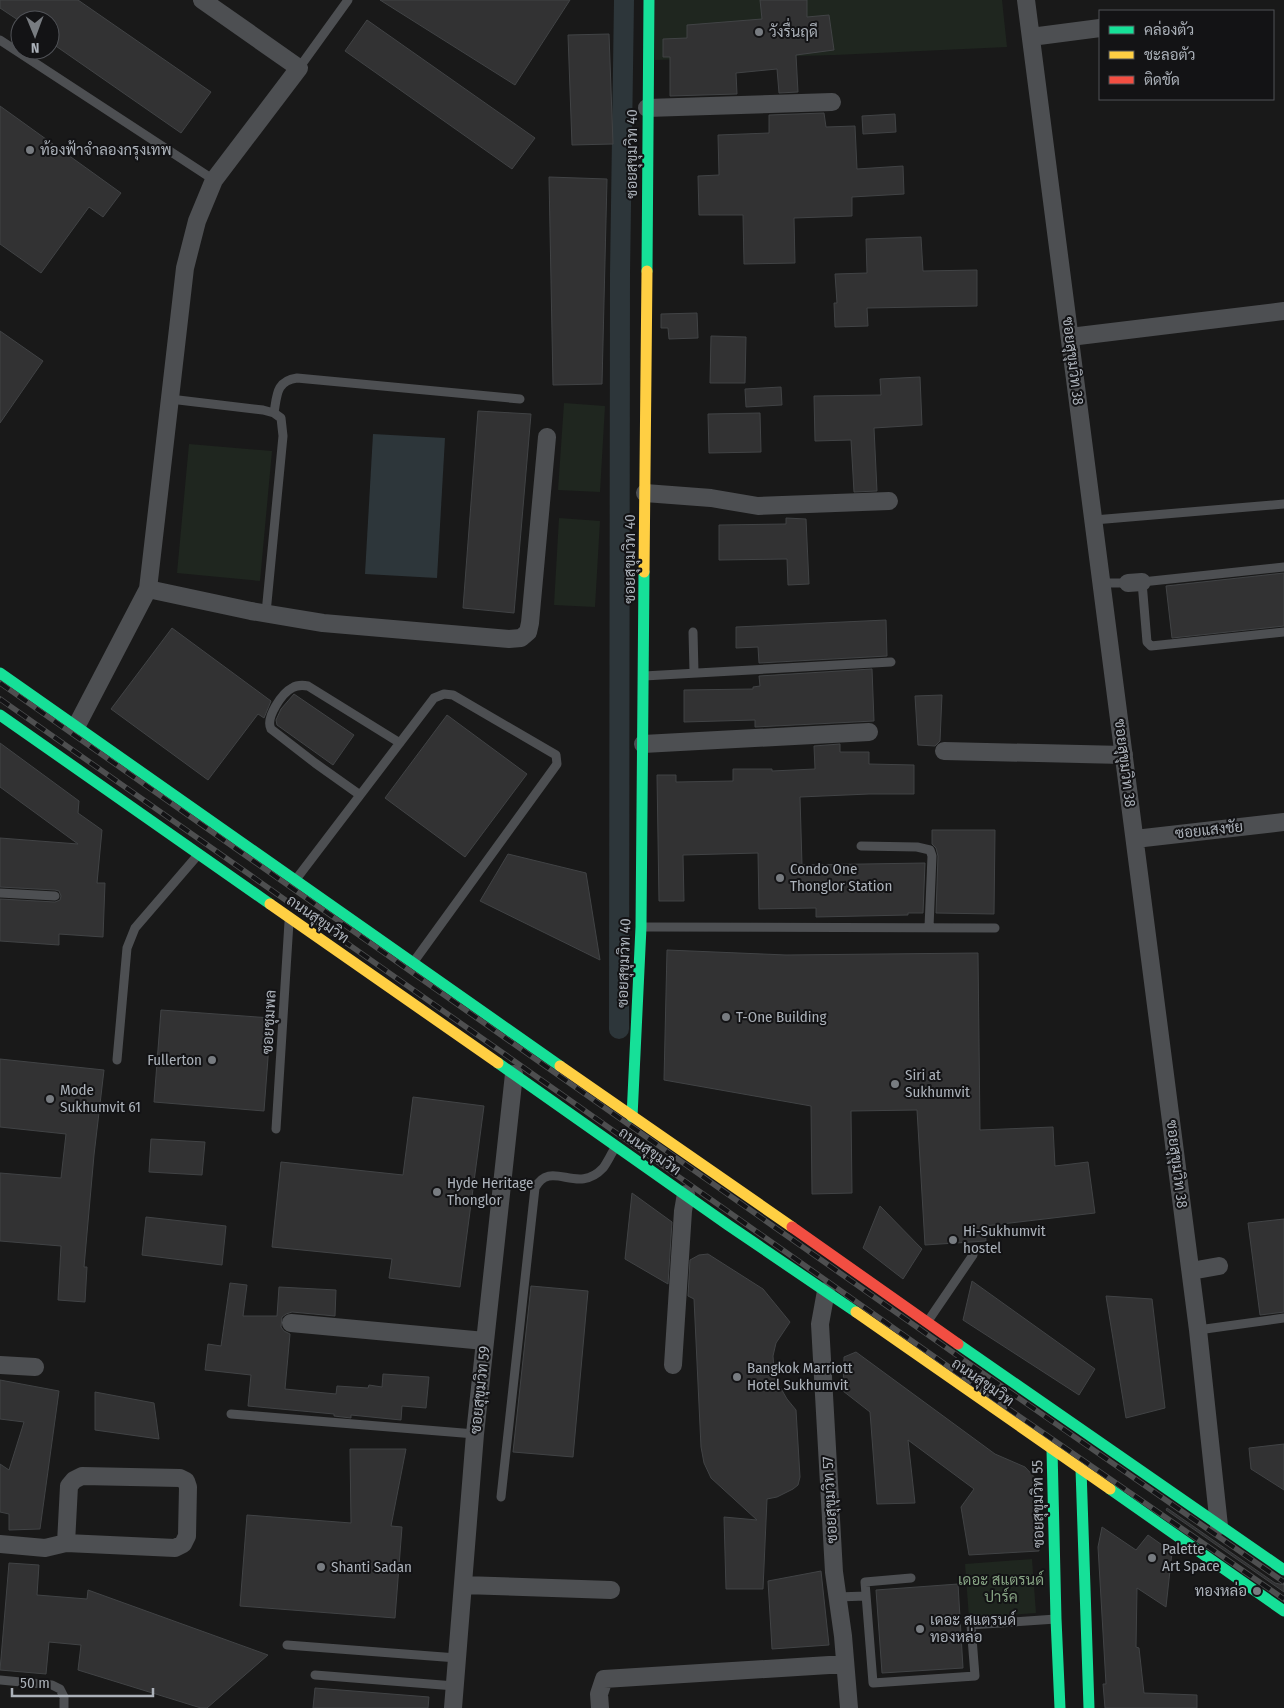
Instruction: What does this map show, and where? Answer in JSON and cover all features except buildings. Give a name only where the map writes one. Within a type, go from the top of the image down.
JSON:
[{"type":"main road","name":"ซอยสุขุมวิท 40","points":[[630,1121],[641,927],[649,0]]},
{"type":"main road","name":"ถนนสุขุมวิท","points":[[2,679],[76,727],[413,962],[630,1121],[927,1322],[1098,1447],[1284,1570]]},
{"type":"main road","name":"ถนนสุขุมวิท","points":[[0,714],[514,1074],[619,1142],[728,1226],[1083,1466],[1284,1611]]},
{"type":"main road","name":"ซอยสุขุมวิท 55","points":[[1054,1446],[1056,1619],[1060,1708]]},
{"type":"main road","points":[[1083,1466],[1089,1708]]},
{"type":"street","points":[[76,727],[148,590],[185,268],[197,221],[214,180],[299,68],[202,0]]},
{"type":"street","name":"ซอยสุขุมวิท 38","points":[[1026,0],[1191,1271],[1219,1526]]},
{"type":"street","points":[[1031,37],[1099,28]]},
{"type":"street","points":[[647,108],[832,102]]},
{"type":"street","points":[[1070,337],[1284,311]]},
{"type":"street","points":[[148,590],[323,623],[509,639],[526,635],[530,624],[547,436]]},
{"type":"street","points":[[645,493],[679,494],[758,506],[889,501]]},
{"type":"street","points":[[643,744],[870,732]]},
{"type":"street","points":[[944,751],[1124,755]]},
{"type":"street","name":"ซอยแสงชัย","points":[[1135,839],[1284,822]]},
{"type":"street","name":"ซอยสุขุมวิท 59","points":[[453,1708],[475,1434],[514,1074]]},
{"type":"street","points":[[673,1365],[683,1211],[686,1194]]},
{"type":"street","points":[[1191,1271],[1219,1266]]},
{"type":"street","name":"ซอยสุขุมวิท 57","points":[[826,1291],[820,1324],[834,1572],[849,1708]]},
{"type":"street","points":[[291,1324],[485,1341]]},
{"type":"street","points":[[0,1365],[35,1367]]},
{"type":"street","points":[[0,1544],[45,1548],[66,1543],[175,1548],[184,1544],[187,1536],[188,1486],[186,1481],[180,1478],[82,1476],[74,1480],[69,1486],[66,1543]]},
{"type":"street","points":[[463,1585],[611,1590]]},
{"type":"street","points":[[600,1708],[599,1694],[604,1679],[845,1664]]},
{"type":"lane","points":[[299,68],[348,0]]},
{"type":"lane","points":[[0,40],[214,180]]},
{"type":"lane","points":[[274,413],[280,386],[288,379],[297,378],[520,399]]},
{"type":"lane","points":[[170,399],[251,408],[274,413],[281,418],[283,436],[266,613]]},
{"type":"lane","points":[[1094,520],[1284,504]]},
{"type":"lane","points":[[1102,583],[1135,582],[1284,567]]},
{"type":"lane","points":[[1135,582],[1147,642],[1151,646],[1284,632]]},
{"type":"lane","points":[[693,632],[694,672]]},
{"type":"lane","points":[[644,676],[890,662]]},
{"type":"lane","points":[[360,795],[315,764],[271,729],[269,725],[271,714],[283,696],[292,688],[300,685],[308,686],[400,743]]},
{"type":"lane","points":[[295,880],[434,698],[444,694],[453,696],[556,755],[557,764],[413,962]]},
{"type":"lane","points":[[861,846],[917,847],[930,850],[932,856],[929,927]]},
{"type":"lane","points":[[117,1060],[127,948],[135,928],[199,854]]},
{"type":"lane","points":[[0,893],[54,896]]},
{"type":"lane","name":"ซอยชุมพล","points":[[276,1129],[290,917]]},
{"type":"lane","points":[[641,927],[995,928]]},
{"type":"lane","points":[[501,1497],[534,1188],[538,1181],[545,1176],[552,1175],[579,1180],[594,1175],[603,1168],[619,1142]]},
{"type":"lane","points":[[927,1322],[973,1255]]},
{"type":"lane","points":[[1198,1330],[1284,1318]]},
{"type":"lane","points":[[231,1414],[475,1434]]},
{"type":"lane","points":[[911,1578],[865,1582],[873,1683],[974,1676],[971,1626],[1056,1619]]},
{"type":"lane","points":[[838,1596],[866,1596]]},
{"type":"lane","points":[[287,1645],[457,1658]]},
{"type":"lane","points":[[315,1675],[455,1686]]},
{"type":"lane","points":[[0,1680],[52,1685],[60,1689],[64,1697],[64,1708]]},
{"type":"green space","points":[[655,0],[1002,0],[1007,47],[835,55],[655,60]]},
{"type":"green space","points":[[564,403],[605,406],[600,492],[558,490]]},
{"type":"green space","points":[[189,444],[272,451],[260,581],[177,573]]},
{"type":"green space","points":[[559,518],[600,521],[595,607],[554,605]]},
{"type":"green space","name":"เดอะ สแตรนด์ ปาร์ค","points":[[1032,1559],[1036,1613],[969,1618],[965,1564]]},
{"type":"shaded area","points":[[373,434],[445,438],[437,578],[365,574]]},
{"type":"waterway","points":[[619,1029],[620,274],[624,0]]},
{"type":"railway","points":[[0,683],[968,1363],[1284,1582]]},
{"type":"railway","points":[[0,699],[1003,1405],[1284,1599]]},
{"type":"traffic: fast","points":[[647,271],[649,0]]},
{"type":"traffic: fast","points":[[632,1117],[641,927],[644,572]]},
{"type":"traffic: fast","points":[[0,673],[560,1066]]},
{"type":"traffic: fast","points":[[0,715],[270,904]]},
{"type":"traffic: fast","points":[[498,1063],[728,1225],[856,1312]]},
{"type":"traffic: fast","points":[[958,1344],[1284,1570]]},
{"type":"traffic: fast","points":[[1052,1449],[1060,1708]]},
{"type":"traffic: fast","points":[[1081,1469],[1089,1708]]},
{"type":"traffic: fast","points":[[1110,1489],[1284,1611]]},
{"type":"traffic: slow","points":[[644,572],[647,271]]},
{"type":"traffic: slow","points":[[270,904],[498,1063]]},
{"type":"traffic: slow","points":[[560,1066],[792,1227]]},
{"type":"traffic: slow","points":[[856,1312],[1110,1489]]},
{"type":"traffic: jam","points":[[792,1227],[958,1344]]},
{"type":"place","name":"วังรื่นฤดี","points":[[759,32]]},
{"type":"place","name":"ท้องฟ้าจำลองกรุงเทพ","points":[[30,150]]},
{"type":"place","name":"Condo One Thonglor Station","points":[[780,878]]},
{"type":"place","name":"T-One Building","points":[[726,1017]]},
{"type":"place","name":"Fullerton","points":[[212,1060]]},
{"type":"place","name":"Siri at Sukhumvit","points":[[895,1084]]},
{"type":"place","name":"Mode Sukhumvit 61","points":[[50,1099]]},
{"type":"place","name":"Hyde Heritage Thonglor","points":[[437,1192]]},
{"type":"place","name":"Hi-Sukhumvit hostel","points":[[953,1240]]},
{"type":"place","name":"Bangkok Marriott Hotel Sukhumvit","points":[[737,1377]]},
{"type":"place","name":"Palette Art Space","points":[[1152,1558]]},
{"type":"place","name":"Shanti Sadan","points":[[321,1567]]},
{"type":"place","name":"ทองหล่อ","points":[[1257,1591]]},
{"type":"place","name":"เดอะ สแตรนด์ ทองหล่อ","points":[[920,1629]]}]
